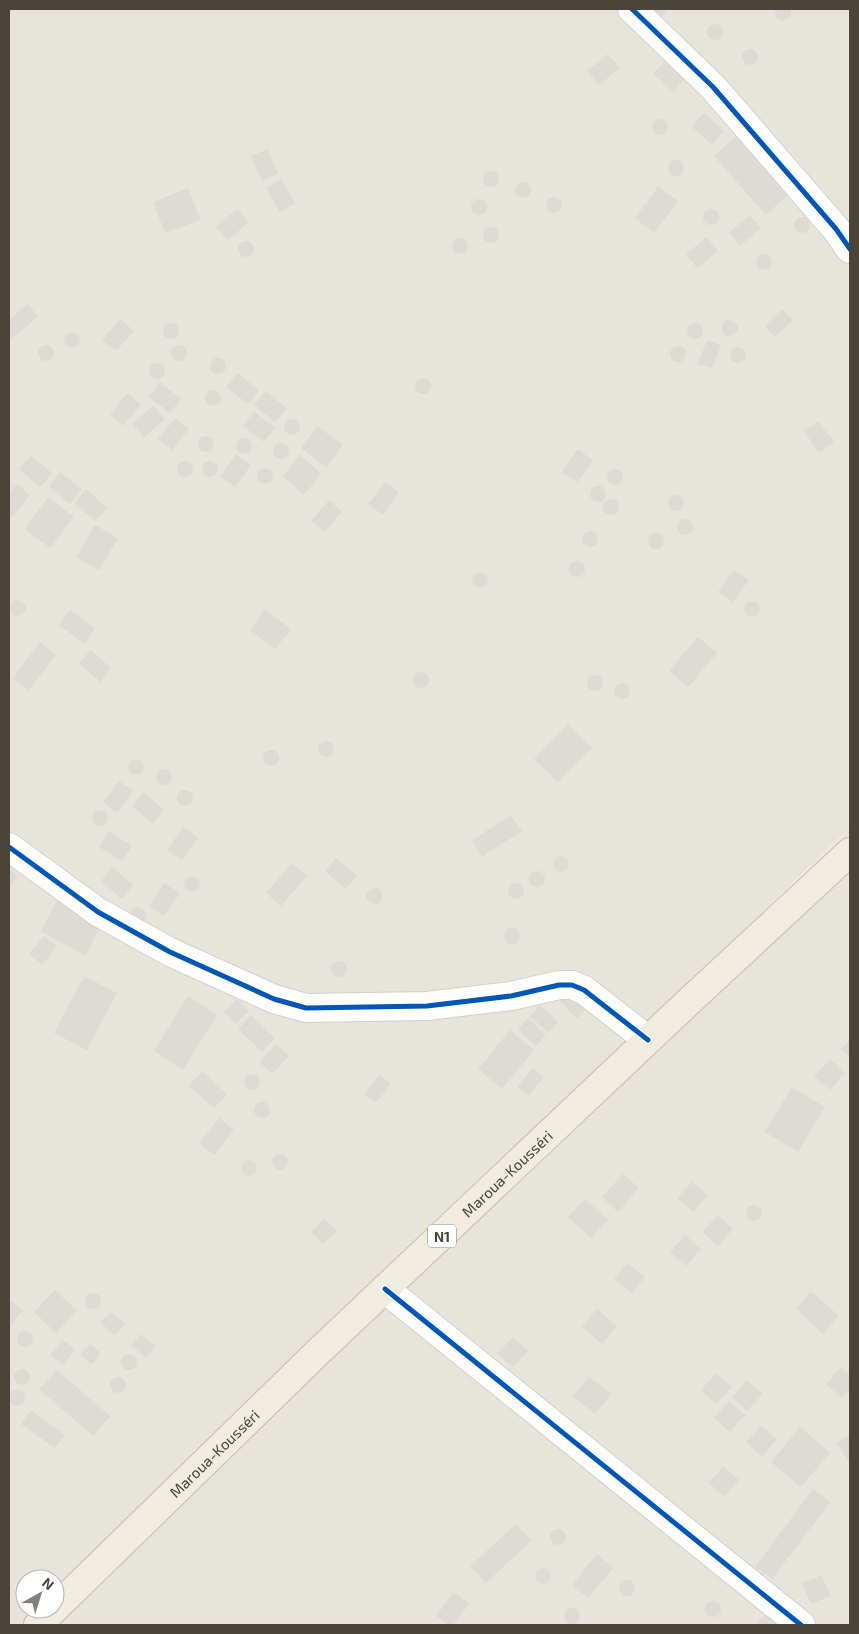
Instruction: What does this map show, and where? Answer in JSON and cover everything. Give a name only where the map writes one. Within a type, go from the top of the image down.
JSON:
[{"type":"highway","name":"Maroua-Kousséri","points":[[38,1625],[316,1354],[850,852]]},
{"type":"street","points":[[632,9],[713,86],[836,229],[850,249]]},
{"type":"street","points":[[9,847],[98,912],[170,952],[241,984],[306,1008],[427,1006],[511,996],[559,985],[572,986],[584,990],[648,1040]]},
{"type":"street","points":[[385,1289],[801,1625]]},
{"type":"shaded area","points":[[9,9],[850,9],[850,828],[65,1584],[65,1569],[15,1569],[15,1619],[29,1619],[23,1625],[9,1625]]},
{"type":"shaded area","points":[[850,829],[850,1625],[24,1625],[30,1619],[65,1619],[65,1586]]},
{"type":"building","points":[[654,9],[668,9],[662,16]]},
{"type":"building","points":[[776,9],[791,9],[791,17],[784,21],[778,20],[775,15]]},
{"type":"building","points":[[712,24],[718,24],[723,29],[721,38],[712,40],[707,35],[707,29]]},
{"type":"building","points":[[747,49],[753,49],[758,54],[756,63],[747,65],[742,60],[742,54]]},
{"type":"building","points":[[608,54],[620,68],[599,85],[587,71]]},
{"type":"building","points":[[665,61],[685,79],[673,92],[653,74]]},
{"type":"building","points":[[704,113],[724,131],[712,145],[691,126]]},
{"type":"building","points":[[657,119],[663,119],[668,124],[666,133],[657,135],[652,130],[652,124]]},
{"type":"building","points":[[738,134],[790,193],[766,215],[714,156]]},
{"type":"building","points":[[268,149],[278,174],[262,181],[251,156]]},
{"type":"building","points":[[673,160],[679,160],[684,165],[682,174],[673,176],[668,171],[668,165]]},
{"type":"building","points":[[488,171],[494,171],[499,176],[497,185],[488,187],[483,182],[483,176]]},
{"type":"building","points":[[281,179],[295,203],[280,212],[266,188]]},
{"type":"building","points":[[520,182],[526,182],[531,187],[529,196],[520,198],[515,193],[515,187]]},
{"type":"building","points":[[658,187],[678,201],[654,233],[635,218]]},
{"type":"building","points":[[188,188],[201,220],[165,233],[153,202]]},
{"type":"building","points":[[551,197],[557,197],[562,202],[560,211],[551,213],[546,208],[546,202]]},
{"type":"building","points":[[476,199],[482,199],[487,204],[485,213],[476,215],[471,210],[471,204]]},
{"type":"building","points":[[237,209],[249,222],[228,240],[216,227]]},
{"type":"building","points":[[708,209],[714,209],[719,214],[717,223],[708,225],[703,220],[703,214]]},
{"type":"building","points":[[750,215],[761,228],[740,246],[729,232]]},
{"type":"building","points":[[799,217],[805,217],[810,222],[808,231],[799,233],[794,228],[794,222]]},
{"type":"building","points":[[488,227],[494,227],[499,232],[497,241],[488,243],[483,238],[483,232]]},
{"type":"building","points":[[707,237],[718,251],[697,268],[686,254]]},
{"type":"building","points":[[457,238],[463,238],[468,243],[466,252],[457,254],[452,249],[452,243]]},
{"type":"building","points":[[243,241],[249,241],[254,246],[252,255],[243,257],[238,252],[238,246]]},
{"type":"building","points":[[761,254],[767,254],[772,259],[770,268],[761,270],[756,265],[756,259]]},
{"type":"building","points":[[28,304],[38,317],[12,338],[9,334],[9,320]]},
{"type":"building","points":[[782,309],[793,320],[775,337],[765,326]]},
{"type":"building","points":[[120,319],[134,331],[116,351],[102,340]]},
{"type":"building","points":[[727,320],[733,320],[738,325],[736,334],[727,336],[722,331],[722,325]]},
{"type":"building","points":[[168,323],[174,323],[179,328],[177,337],[168,339],[163,334],[163,328]]},
{"type":"building","points":[[692,323],[698,323],[703,328],[701,337],[692,339],[687,334],[687,328]]},
{"type":"building","points":[[69,332],[75,332],[80,337],[78,346],[69,348],[64,343],[64,337]]},
{"type":"building","points":[[707,340],[721,345],[712,368],[698,364]]},
{"type":"building","points":[[43,345],[49,345],[54,350],[52,359],[43,361],[38,356],[38,350]]},
{"type":"building","points":[[176,345],[182,345],[187,350],[185,359],[176,361],[171,356],[171,350]]},
{"type":"building","points":[[675,346],[681,346],[686,351],[684,360],[675,362],[670,357],[670,351]]},
{"type":"building","points":[[735,347],[741,347],[746,352],[744,361],[735,363],[730,358],[730,352]]},
{"type":"building","points":[[215,358],[221,358],[226,363],[224,372],[215,374],[210,369],[210,363]]},
{"type":"building","points":[[154,363],[160,363],[165,368],[163,377],[154,379],[149,374],[149,368]]},
{"type":"building","points":[[237,373],[259,390],[248,404],[226,387]]},
{"type":"building","points":[[420,378],[426,378],[431,383],[429,392],[420,394],[415,389],[415,383]]},
{"type":"building","points":[[160,382],[181,399],[170,413],[149,397]]},
{"type":"building","points":[[210,390],[216,390],[221,395],[219,404],[210,406],[205,401],[205,395]]},
{"type":"building","points":[[266,391],[287,409],[275,422],[254,405]]},
{"type":"building","points":[[128,393],[141,405],[123,426],[110,414]]},
{"type":"building","points":[[153,406],[165,419],[144,437],[132,424]]},
{"type":"building","points":[[254,411],[275,428],[264,442],[243,426]]},
{"type":"building","points":[[175,418],[189,429],[172,450],[158,439]]},
{"type":"building","points":[[289,419],[295,419],[300,424],[298,433],[289,435],[284,430],[284,424]]},
{"type":"building","points":[[818,421],[834,442],[819,453],[804,431]]},
{"type":"building","points":[[317,426],[343,445],[326,467],[301,448]]},
{"type":"building","points":[[203,436],[209,436],[214,441],[212,450],[203,452],[198,447],[198,441]]},
{"type":"building","points":[[241,438],[247,438],[252,443],[250,452],[241,454],[236,449],[236,443]]},
{"type":"building","points":[[278,443],[284,443],[289,448],[287,457],[278,459],[273,454],[273,448]]},
{"type":"building","points":[[578,449],[593,461],[577,482],[562,472]]},
{"type":"building","points":[[236,454],[251,465],[235,487],[220,477]]},
{"type":"building","points":[[300,455],[321,474],[304,495],[283,476]]},
{"type":"building","points":[[31,456],[52,473],[40,487],[19,469]]},
{"type":"building","points":[[182,461],[188,461],[193,466],[191,475],[182,477],[177,472],[177,466]]},
{"type":"building","points":[[207,461],[213,461],[218,466],[216,475],[207,477],[202,472],[202,466]]},
{"type":"building","points":[[262,468],[268,468],[273,473],[271,482],[262,484],[257,479],[257,473]]},
{"type":"building","points":[[612,469],[618,469],[623,474],[621,483],[612,485],[607,480],[607,474]]},
{"type":"building","points":[[60,472],[82,490],[70,504],[49,486]]},
{"type":"building","points":[[385,482],[399,492],[383,515],[368,504]]},
{"type":"building","points":[[17,484],[30,495],[13,517],[9,513],[9,493]]},
{"type":"building","points":[[595,486],[601,486],[606,491],[604,500],[595,502],[590,497],[590,491]]},
{"type":"building","points":[[86,489],[107,508],[95,521],[74,503]]},
{"type":"building","points":[[673,495],[679,495],[684,500],[682,509],[673,511],[668,506],[668,500]]},
{"type":"building","points":[[48,497],[74,517],[50,548],[25,529]]},
{"type":"building","points":[[608,499],[614,499],[619,504],[617,513],[608,515],[603,510],[603,504]]},
{"type":"building","points":[[329,500],[342,512],[325,532],[311,521]]},
{"type":"building","points":[[682,519],[688,519],[693,524],[691,533],[682,535],[677,530],[677,524]]},
{"type":"building","points":[[95,525],[118,538],[99,570],[76,557]]},
{"type":"building","points":[[587,531],[593,531],[598,536],[596,545],[587,547],[582,542],[582,536]]},
{"type":"building","points":[[653,533],[659,533],[664,538],[662,547],[653,549],[648,544],[648,538]]},
{"type":"building","points":[[574,561],[580,561],[585,566],[583,575],[574,577],[569,572],[569,566]]},
{"type":"building","points":[[734,570],[749,580],[733,602],[718,592]]},
{"type":"building","points":[[477,572],[483,572],[488,577],[486,586],[477,588],[472,583],[472,577]]},
{"type":"building","points":[[15,600],[21,600],[26,605],[24,614],[15,616],[10,611],[10,605]]},
{"type":"building","points":[[749,601],[755,601],[760,606],[758,615],[749,617],[744,612],[744,606]]},
{"type":"building","points":[[265,609],[291,629],[275,649],[250,630]]},
{"type":"building","points":[[70,610],[95,629],[85,644],[59,625]]},
{"type":"building","points":[[698,637],[717,653],[688,687],[669,671]]},
{"type":"building","points":[[40,642],[56,655],[29,690],[13,678]]},
{"type":"building","points":[[91,650],[111,668],[100,682],[79,663]]},
{"type":"building","points":[[418,672],[424,672],[429,677],[427,686],[418,688],[413,683],[413,677]]},
{"type":"building","points":[[592,675],[598,675],[603,680],[601,689],[592,691],[587,686],[587,680]]},
{"type":"building","points":[[619,683],[625,683],[630,688],[628,697],[619,699],[614,694],[614,688]]},
{"type":"building","points":[[568,724],[592,748],[558,782],[534,759]]},
{"type":"building","points":[[323,741],[329,741],[334,746],[332,755],[323,757],[318,752],[318,746]]},
{"type":"building","points":[[268,750],[274,750],[279,755],[277,764],[268,766],[263,761],[263,755]]},
{"type":"building","points":[[133,759],[139,759],[144,764],[142,773],[133,775],[128,770],[128,764]]},
{"type":"building","points":[[161,769],[167,769],[172,774],[170,783],[161,785],[156,780],[156,774]]},
{"type":"building","points":[[119,781],[133,791],[117,813],[103,802]]},
{"type":"building","points":[[182,790],[188,790],[193,795],[191,804],[182,806],[177,801],[177,795]]},
{"type":"building","points":[[144,792],[164,810],[153,824],[132,806]]},
{"type":"building","points":[[97,810],[103,810],[108,815],[106,824],[97,826],[92,821],[92,815]]},
{"type":"building","points":[[511,815],[522,831],[482,857],[472,840]]},
{"type":"building","points":[[183,827],[198,838],[182,860],[167,850]]},
{"type":"building","points":[[109,831],[132,846],[122,861],[99,847]]},
{"type":"building","points":[[558,856],[564,856],[569,861],[567,870],[558,872],[553,867],[553,861]]},
{"type":"building","points":[[336,858],[357,876],[345,889],[325,871]]},
{"type":"building","points":[[292,863],[307,876],[281,906],[266,893]]},
{"type":"building","points":[[112,867],[133,885],[122,899],[101,881]]},
{"type":"building","points":[[9,869],[18,876],[9,889]]},
{"type":"building","points":[[534,871],[540,871],[545,876],[543,885],[534,887],[529,882],[529,876]]},
{"type":"building","points":[[189,876],[195,876],[200,881],[198,890],[189,892],[184,887],[184,881]]},
{"type":"building","points":[[164,883],[180,893],[164,916],[149,906]]},
{"type":"building","points":[[513,883],[519,883],[524,888],[522,897],[513,899],[508,894],[508,888]]},
{"type":"building","points":[[371,888],[377,888],[382,893],[380,902],[371,904],[366,899],[366,893]]},
{"type":"building","points":[[57,901],[101,926],[85,956],[41,931]]},
{"type":"building","points":[[136,907],[142,908],[147,915],[141,923],[130,915]]},
{"type":"building","points":[[509,928],[515,928],[520,933],[518,942],[509,944],[504,939],[504,933]]},
{"type":"building","points":[[44,936],[57,946],[42,965],[29,954]]},
{"type":"building","points":[[336,961],[342,961],[347,966],[345,975],[336,977],[331,972],[331,966]]},
{"type":"building","points":[[84,976],[117,993],[87,1050],[54,1033]]},
{"type":"building","points":[[569,991],[587,1008],[577,1019],[560,1001]]},
{"type":"building","points":[[188,996],[217,1015],[183,1070],[154,1051]]},
{"type":"building","points":[[237,999],[249,1011],[236,1024],[224,1012]]},
{"type":"building","points":[[540,1005],[558,1022],[548,1033],[530,1016]]},
{"type":"building","points":[[251,1015],[275,1038],[262,1052],[238,1029]]},
{"type":"building","points":[[528,1018],[546,1035],[536,1046],[518,1029]]},
{"type":"building","points":[[510,1030],[534,1050],[502,1089],[478,1069]]},
{"type":"building","points":[[850,1039],[850,1057],[841,1049]]},
{"type":"building","points":[[276,1044],[289,1056],[272,1074],[259,1062]]},
{"type":"building","points":[[830,1059],[845,1073],[830,1090],[814,1076]]},
{"type":"building","points":[[532,1068],[544,1077],[529,1096],[517,1087]]},
{"type":"building","points":[[202,1071],[227,1094],[214,1108],[189,1086]]},
{"type":"building","points":[[249,1074],[255,1074],[260,1079],[258,1088],[249,1090],[244,1085],[244,1079]]},
{"type":"building","points":[[380,1075],[391,1084],[376,1103],[364,1094]]},
{"type":"building","points":[[792,1087],[825,1107],[798,1152],[765,1132]]},
{"type":"building","points":[[259,1102],[265,1102],[270,1107],[268,1116],[259,1118],[254,1113],[254,1107]]},
{"type":"building","points":[[219,1118],[234,1130],[214,1155],[199,1143]]},
{"type":"building","points":[[277,1154],[283,1154],[288,1159],[286,1168],[277,1170],[272,1165],[272,1159]]},
{"type":"building","points":[[246,1160],[252,1160],[257,1165],[255,1174],[246,1176],[241,1171],[241,1165]]},
{"type":"building","points":[[623,1174],[639,1188],[618,1212],[602,1197]]},
{"type":"building","points":[[692,1182],[708,1195],[693,1212],[677,1198]]},
{"type":"building","points":[[585,1199],[608,1220],[591,1238],[568,1217]]},
{"type":"building","points":[[751,1205],[757,1205],[762,1210],[760,1219],[751,1221],[746,1216],[746,1210]]},
{"type":"building","points":[[718,1215],[733,1229],[718,1246],[702,1232]]},
{"type":"building","points":[[324,1219],[337,1231],[323,1244],[311,1232]]},
{"type":"building","points":[[685,1235],[701,1249],[686,1266],[670,1252]]},
{"type":"building","points":[[627,1263],[645,1277],[632,1293],[614,1279]]},
{"type":"building","points":[[55,1290],[77,1311],[56,1333],[34,1312]]},
{"type":"building","points":[[811,1291],[839,1316],[823,1334],[796,1309]]},
{"type":"building","points":[[90,1293],[96,1293],[101,1298],[99,1307],[90,1309],[85,1304],[85,1298]]},
{"type":"building","points":[[9,1299],[23,1310],[9,1329]]},
{"type":"building","points":[[597,1309],[617,1326],[602,1344],[582,1327]]},
{"type":"building","points":[[111,1312],[125,1324],[115,1336],[100,1322]]},
{"type":"building","points":[[22,1331],[28,1331],[33,1336],[31,1345],[22,1347],[17,1342],[17,1336]]},
{"type":"building","points":[[141,1334],[155,1346],[146,1358],[131,1345]]},
{"type":"building","points":[[513,1337],[528,1351],[513,1367],[497,1354]]},
{"type":"building","points":[[63,1340],[75,1349],[63,1365],[50,1355]]},
{"type":"building","points":[[90,1344],[101,1353],[92,1365],[80,1355]]},
{"type":"building","points":[[126,1354],[132,1354],[137,1359],[135,1368],[126,1370],[121,1365],[121,1359]]},
{"type":"building","points":[[841,1367],[850,1375],[850,1389],[842,1398],[826,1384]]},
{"type":"building","points":[[19,1369],[25,1369],[30,1374],[28,1383],[19,1385],[14,1380],[14,1374]]},
{"type":"building","points":[[57,1370],[110,1416],[93,1436],[39,1389]]},
{"type":"building","points":[[716,1373],[732,1387],[716,1404],[701,1390]]},
{"type":"building","points":[[115,1377],[121,1377],[126,1382],[124,1391],[115,1393],[110,1388],[110,1382]]},
{"type":"building","points":[[589,1377],[611,1394],[595,1414],[573,1396]]},
{"type":"building","points":[[747,1380],[763,1394],[747,1411],[732,1397]]},
{"type":"building","points":[[14,1390],[20,1390],[25,1395],[23,1404],[14,1406],[9,1401],[9,1395]]},
{"type":"building","points":[[729,1401],[745,1415],[730,1432],[714,1418]]},
{"type":"building","points":[[31,1410],[65,1435],[55,1448],[21,1424]]},
{"type":"building","points":[[761,1426],[777,1439],[762,1457],[746,1442]]},
{"type":"building","points":[[800,1427],[830,1453],[801,1487],[771,1462]]},
{"type":"building","points":[[850,1434],[850,1459],[848,1461],[837,1443]]},
{"type":"building","points":[[723,1466],[739,1480],[724,1497],[709,1483]]},
{"type":"building","points":[[813,1489],[830,1502],[772,1579],[755,1567]]},
{"type":"building","points":[[516,1524],[531,1541],[486,1583],[470,1566]]},
{"type":"building","points":[[555,1529],[561,1529],[566,1534],[564,1543],[555,1545],[550,1540],[550,1534]]},
{"type":"building","points":[[597,1554],[613,1568],[588,1598],[572,1585]]},
{"type":"building","points":[[540,1568],[546,1568],[551,1573],[549,1582],[540,1584],[535,1579],[535,1573]]},
{"type":"building","points":[[822,1575],[830,1596],[811,1604],[802,1583]]},
{"type":"building","points":[[624,1580],[630,1580],[635,1585],[633,1594],[624,1596],[619,1591],[619,1585]]},
{"type":"building","points":[[454,1592],[469,1604],[453,1625],[448,1625],[436,1616]]},
{"type":"building","points":[[710,1601],[716,1601],[721,1606],[719,1615],[710,1617],[705,1612],[705,1606]]},
{"type":"building","points":[[569,1608],[575,1608],[580,1613],[578,1622],[569,1624],[564,1619],[564,1613]]},
{"type":"building","points":[[767,1612],[782,1625],[756,1625]]},
{"type":"cycle path","points":[[632,9],[713,87],[836,229],[850,249]]},
{"type":"cycle path","points":[[9,847],[98,912],[170,952],[274,999],[306,1008],[427,1006],[511,996],[559,985],[572,985],[584,990],[648,1040]]},
{"type":"cycle path","points":[[385,1289],[801,1625]]}]
